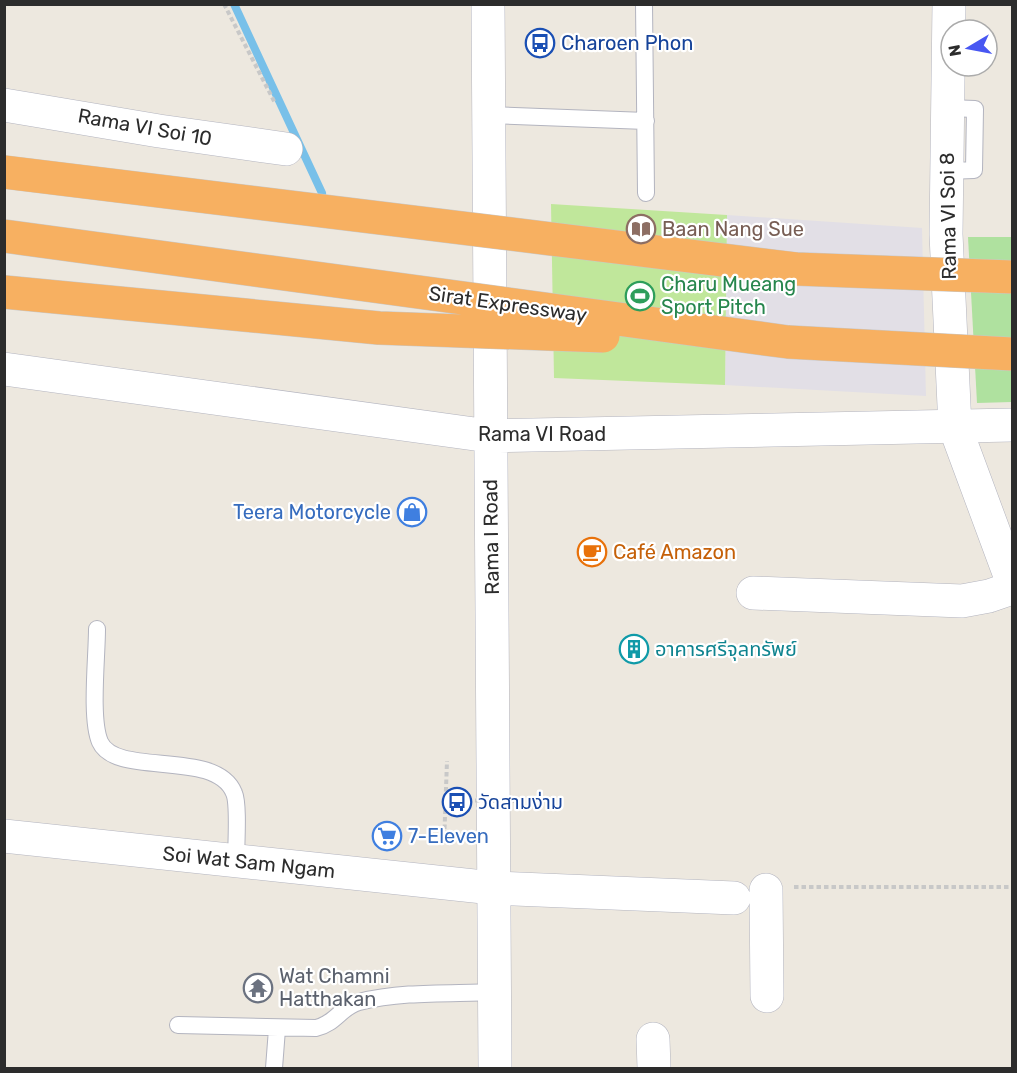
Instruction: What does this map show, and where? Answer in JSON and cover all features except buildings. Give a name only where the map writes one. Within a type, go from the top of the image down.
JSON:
[{"type":"highway","points":[[4,172],[796,268],[1012,277]]},
{"type":"highway","name":"Sirat Expressway","points":[[4,236],[788,342],[1012,354]]},
{"type":"highway","points":[[4,292],[379,328],[788,342]]},
{"type":"main road","name":"Rama I Road","points":[[488,4],[489,436],[495,1068]]},
{"type":"main road","name":"Rama VI Soi 8","points":[[949,4],[946,234],[955,427],[1012,581]]},
{"type":"main road","name":"Rama VI Soi 10","points":[[4,105],[286,149]]},
{"type":"main road","name":"Rama VI Road","points":[[4,369],[489,436],[1012,425]]},
{"type":"main road","points":[[753,593],[962,601],[988,597],[1012,588]]},
{"type":"main road","name":"Soi Wat Sam Ngam","points":[[4,836],[493,888],[734,898]]},
{"type":"main road","points":[[766,890],[767,996]]},
{"type":"lane","points":[[644,4],[646,193]]},
{"type":"lane","points":[[489,116],[646,121]]},
{"type":"lane","points":[[97,629],[96,726],[104,748],[110,754],[126,758],[215,772],[227,782],[235,794],[237,861]]},
{"type":"lane","points":[[178,1025],[277,1029],[324,1026],[347,1006],[385,997],[495,992]]},
{"type":"lane","points":[[274,1068],[277,1029]]},
{"type":"path","points":[[224,4],[275,103]]},
{"type":"path","points":[[444,844],[447,761]]},
{"type":"path","points":[[445,800],[522,801]]},
{"type":"path","points":[[766,890],[783,887],[1012,887]]},
{"type":"shaded area","points":[[727,215],[922,228],[926,396],[725,385]]},
{"type":"green space","name":"Charu Mueang Sport Pitch","points":[[551,204],[727,215],[725,385],[554,378]]},
{"type":"green space","points":[[968,237],[1012,237],[1012,402],[977,403]]},
{"type":"waterway","points":[[234,4],[322,193]]},
{"type":"place","name":"Charoen Phon","points":[[540,43]]},
{"type":"place","name":"Baan Nang Sue","points":[[641,229]]},
{"type":"place","name":"Charu Mueang Sport Pitch","points":[[640,296]]},
{"type":"place","name":"Teera Motorcycle","points":[[412,512]]},
{"type":"place","name":"Café Amazon","points":[[592,552]]},
{"type":"place","name":"อาคารศรีจุลทรัพย์","points":[[634,649]]},
{"type":"place","name":"วัดสามง่าม","points":[[457,802]]},
{"type":"place","name":"7-Eleven","points":[[387,836]]},
{"type":"place","name":"Wat Chamni Hatthakan","points":[[258,988]]}]
